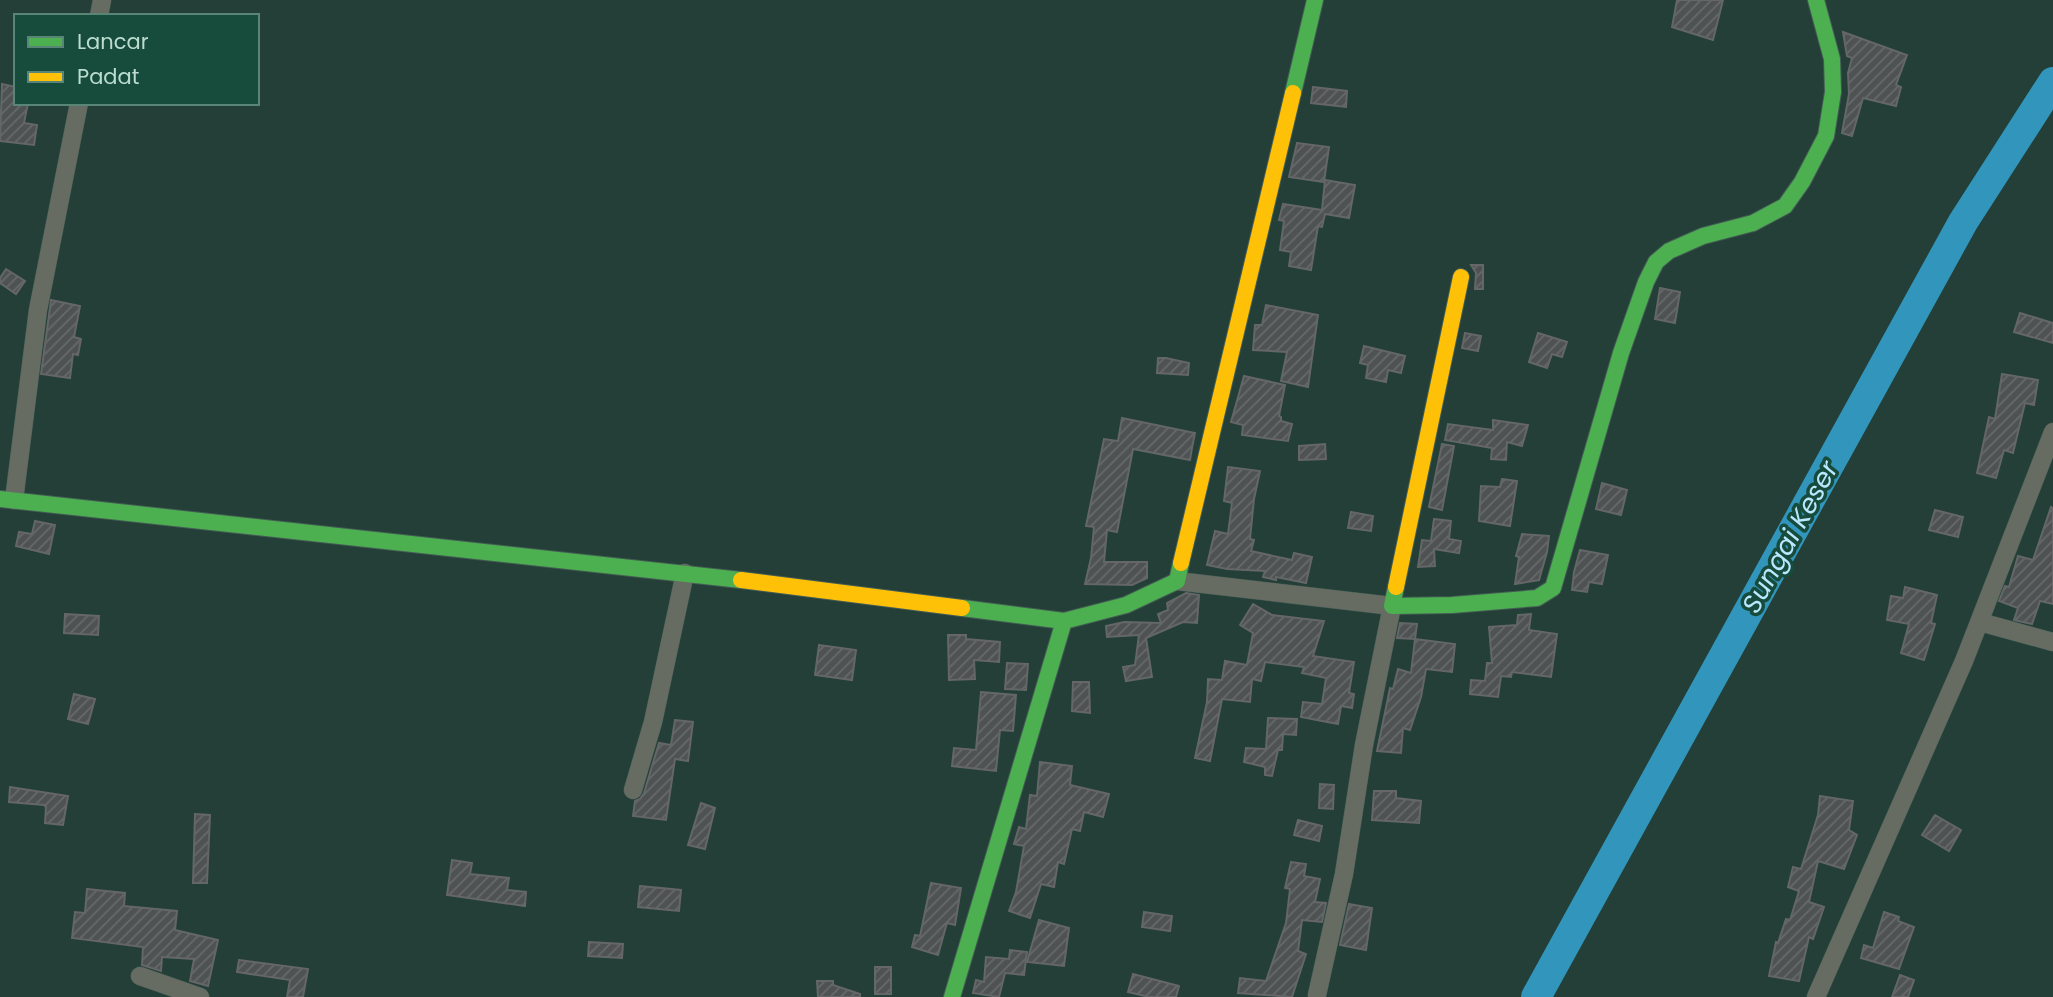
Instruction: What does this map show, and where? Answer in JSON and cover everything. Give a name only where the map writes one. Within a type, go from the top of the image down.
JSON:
[{"type":"street","points":[[1177,581],[1315,0]]},
{"type":"street","points":[[79,105],[38,310],[7,499],[685,573],[1063,621],[1126,605],[1177,581],[1392,606],[1452,605],[1537,598],[1553,588],[1621,353],[1646,282],[1656,262],[1670,251],[1703,236],[1753,223],[1786,206],[1802,182],[1826,136],[1833,92],[1832,59],[1816,0]]},
{"type":"street","points":[[1317,995],[1344,874],[1364,745],[1461,277]]},
{"type":"street","points":[[1816,997],[1980,622],[2053,432]]},
{"type":"street","points":[[633,790],[653,722],[685,573]]},
{"type":"street","points":[[952,997],[1063,621]]},
{"type":"street","points":[[1980,622],[2053,642]]},
{"type":"street","points":[[140,976],[200,997]]},
{"type":"building","points":[[1677,0],[1723,0],[1713,40],[1672,27]]},
{"type":"building","points":[[1843,32],[1907,55],[1896,85],[1901,87],[1896,106],[1863,98],[1852,136],[1842,133],[1852,58],[1847,56]]},
{"type":"building","points":[[2,84],[14,87],[14,105],[28,105],[24,123],[37,125],[34,145],[0,141]]},
{"type":"building","points":[[1313,87],[1347,91],[1346,107],[1311,103]]},
{"type":"building","points":[[1297,143],[1329,147],[1324,182],[1289,177]]},
{"type":"building","points":[[1325,180],[1355,185],[1349,218],[1325,214],[1322,227],[1318,226],[1311,270],[1289,266],[1291,252],[1280,250],[1284,221],[1279,220],[1283,204],[1322,210]]},
{"type":"building","points":[[1471,265],[1483,265],[1483,289],[1475,289],[1476,273]]},
{"type":"building","points":[[6,269],[25,281],[16,294],[0,283]]},
{"type":"building","points":[[1660,288],[1680,292],[1675,323],[1655,319]]},
{"type":"building","points":[[51,300],[80,306],[74,337],[81,339],[78,355],[73,354],[70,378],[41,374]]},
{"type":"building","points":[[1266,305],[1318,315],[1308,387],[1281,381],[1287,352],[1253,350],[1255,325],[1262,325]]},
{"type":"building","points":[[2020,313],[2053,323],[2053,343],[2014,332]]},
{"type":"building","points":[[1465,333],[1481,336],[1478,351],[1462,348]]},
{"type":"building","points":[[1538,333],[1567,342],[1562,357],[1552,354],[1547,368],[1529,362]]},
{"type":"building","points":[[1364,346],[1405,356],[1401,373],[1388,370],[1386,382],[1366,378],[1368,365],[1360,363]]},
{"type":"building","points":[[1158,358],[1189,363],[1188,375],[1157,373]]},
{"type":"building","points":[[2002,374],[2038,380],[2034,405],[2025,403],[2013,453],[2004,450],[1996,478],[1977,473],[1989,417],[1995,419]]},
{"type":"building","points":[[1244,376],[1285,385],[1279,416],[1281,421],[1292,424],[1288,441],[1242,435],[1243,425],[1231,422]]},
{"type":"building","points":[[1122,418],[1195,433],[1190,460],[1133,449],[1117,532],[1107,530],[1104,562],[1147,562],[1147,578],[1132,585],[1085,584],[1094,527],[1086,526],[1104,439],[1118,441]]},
{"type":"building","points":[[1493,420],[1528,425],[1522,446],[1507,442],[1506,460],[1491,459],[1492,448],[1445,440],[1448,424],[1493,430]]},
{"type":"building","points":[[1325,444],[1326,459],[1299,460],[1299,446]]},
{"type":"building","points":[[1442,444],[1454,446],[1442,510],[1429,507]]},
{"type":"building","points":[[1228,467],[1260,471],[1254,499],[1250,539],[1254,540],[1251,551],[1292,560],[1294,553],[1312,557],[1306,583],[1263,577],[1265,571],[1207,565],[1215,531],[1228,534],[1232,503],[1224,501]]},
{"type":"building","points":[[1502,479],[1517,481],[1510,526],[1479,521],[1481,486],[1500,487]]},
{"type":"building","points":[[1602,483],[1627,490],[1621,515],[1596,509]]},
{"type":"building","points":[[2051,507],[2053,604],[2040,601],[2032,624],[2014,620],[2018,608],[1999,601],[2005,586],[2009,587],[2018,556],[2033,560]]},
{"type":"building","points":[[1935,510],[1963,517],[1958,537],[1929,530]]},
{"type":"building","points":[[1351,512],[1373,516],[1371,531],[1348,528]]},
{"type":"building","points":[[1434,519],[1451,521],[1449,539],[1461,541],[1459,553],[1434,549],[1435,566],[1418,567],[1422,540],[1431,541]]},
{"type":"building","points":[[35,521],[55,525],[49,554],[16,546],[19,532],[32,534]]},
{"type":"building","points":[[1522,534],[1549,536],[1547,552],[1539,580],[1515,584],[1519,557],[1516,556]]},
{"type":"building","points":[[1580,550],[1608,555],[1602,584],[1589,582],[1587,592],[1572,590]]},
{"type":"building","points":[[1905,587],[1937,595],[1931,623],[1935,624],[1924,660],[1901,653],[1909,624],[1887,620],[1891,596],[1903,598]]},
{"type":"building","points":[[1186,593],[1199,595],[1197,623],[1183,622],[1146,638],[1152,677],[1126,681],[1123,667],[1135,665],[1139,635],[1107,637],[1106,626],[1124,622],[1161,623],[1158,614],[1168,610],[1167,603]]},
{"type":"building","points":[[1253,604],[1272,615],[1324,621],[1313,656],[1354,662],[1349,693],[1354,694],[1352,708],[1341,706],[1338,724],[1301,717],[1303,702],[1322,704],[1326,678],[1302,673],[1304,667],[1265,662],[1261,681],[1252,679],[1250,702],[1222,699],[1210,761],[1195,758],[1207,702],[1208,679],[1222,680],[1225,661],[1247,665],[1253,633],[1240,625]]},
{"type":"building","points":[[65,614],[99,616],[98,635],[64,633]]},
{"type":"building","points":[[1531,614],[1529,630],[1557,634],[1551,677],[1512,672],[1511,677],[1501,676],[1498,697],[1470,694],[1471,680],[1485,681],[1487,663],[1492,663],[1489,627],[1517,625],[1518,615]]},
{"type":"building","points":[[1400,623],[1417,624],[1415,639],[1397,638]]},
{"type":"building","points":[[948,635],[966,635],[966,639],[1000,642],[999,662],[974,660],[975,679],[949,680]]},
{"type":"building","points":[[1415,639],[1455,644],[1452,672],[1426,669],[1421,697],[1410,730],[1403,728],[1401,753],[1377,751],[1390,688],[1393,689],[1398,669],[1411,673]]},
{"type":"building","points":[[819,645],[856,650],[852,680],[815,675]]},
{"type":"building","points":[[1007,663],[1028,664],[1026,690],[1005,689]]},
{"type":"building","points":[[1073,682],[1089,682],[1090,713],[1072,711]]},
{"type":"building","points":[[981,692],[1016,695],[1013,731],[1000,730],[996,771],[952,766],[954,748],[976,750]]},
{"type":"building","points":[[74,694],[95,699],[88,724],[68,719]]},
{"type":"building","points":[[1268,718],[1297,719],[1296,735],[1283,734],[1282,750],[1278,750],[1272,776],[1265,775],[1265,767],[1244,762],[1246,748],[1266,749]]},
{"type":"building","points":[[675,720],[693,722],[688,761],[675,759],[666,820],[633,816],[635,801],[644,793],[659,743],[671,745]]},
{"type":"building","points":[[1040,762],[1072,766],[1070,785],[1109,794],[1103,817],[1084,812],[1080,831],[1072,829],[1064,864],[1058,862],[1054,887],[1041,884],[1030,918],[1009,911],[1016,892],[1024,846],[1014,844],[1019,827],[1026,829],[1030,795],[1037,796]]},
{"type":"building","points":[[1320,784],[1334,785],[1333,809],[1319,808]]},
{"type":"building","points":[[10,787],[68,796],[63,825],[45,823],[44,805],[9,802]]},
{"type":"building","points":[[1374,791],[1396,791],[1396,798],[1421,801],[1419,823],[1372,820]]},
{"type":"building","points":[[1820,796],[1853,801],[1849,830],[1857,835],[1844,869],[1818,861],[1809,902],[1824,907],[1813,939],[1809,937],[1799,981],[1769,976],[1776,942],[1778,943],[1786,919],[1790,920],[1799,891],[1788,887],[1793,867],[1801,869],[1818,815]]},
{"type":"building","points":[[701,803],[715,808],[705,849],[688,845]]},
{"type":"building","points":[[195,814],[210,815],[207,883],[193,883]]},
{"type":"building","points":[[1935,815],[1961,830],[1949,851],[1922,835]]},
{"type":"building","points":[[1298,820],[1322,826],[1319,841],[1294,835]]},
{"type":"building","points":[[452,860],[472,863],[470,874],[509,878],[507,890],[526,892],[525,906],[447,895]]},
{"type":"building","points":[[1291,862],[1306,864],[1304,876],[1320,879],[1315,902],[1326,903],[1322,922],[1302,920],[1298,951],[1306,954],[1292,997],[1238,993],[1240,978],[1266,981],[1286,923],[1290,889],[1285,888]]},
{"type":"building","points":[[931,883],[961,888],[955,925],[947,923],[938,955],[912,947],[915,935],[920,936]]},
{"type":"building","points":[[640,886],[681,890],[679,911],[638,907]]},
{"type":"building","points":[[87,889],[125,893],[124,906],[177,911],[175,930],[218,940],[208,986],[190,981],[194,959],[162,957],[161,971],[142,965],[143,947],[72,938],[75,912],[85,913]]},
{"type":"building","points":[[1349,904],[1372,908],[1366,950],[1340,945]]},
{"type":"building","points":[[1144,912],[1172,916],[1170,931],[1142,927]]},
{"type":"building","points":[[1884,912],[1899,917],[1898,921],[1914,927],[1899,969],[1861,958],[1864,945],[1873,948]]},
{"type":"building","points":[[1039,920],[1069,928],[1064,966],[1027,962]]},
{"type":"building","points":[[589,942],[623,944],[622,958],[588,956]]},
{"type":"building","points":[[1010,950],[1027,952],[1024,975],[1005,973],[999,997],[973,993],[976,980],[984,982],[986,957],[1009,959]]},
{"type":"building","points":[[239,960],[308,969],[303,997],[287,997],[290,980],[237,972]]},
{"type":"building","points":[[875,967],[891,967],[891,994],[875,994]]},
{"type":"building","points":[[1133,974],[1179,986],[1176,997],[1149,997],[1128,992]]},
{"type":"building","points":[[1900,975],[1914,980],[1908,997],[1892,997]]},
{"type":"building","points":[[817,981],[833,981],[833,985],[860,994],[860,997],[818,997]]},
{"type":"waterway","name":"Sungai Keser","points":[[1536,997],[1963,222],[2053,82]]},
{"type":"traffic: fast","points":[[1293,93],[1315,0]]},
{"type":"traffic: fast","points":[[1396,587],[1392,606],[1452,605],[1537,598],[1553,588],[1621,353],[1646,282],[1656,262],[1669,251],[1703,236],[1753,223],[1785,206],[1802,182],[1826,136],[1833,92],[1832,59],[1816,0]]},
{"type":"traffic: fast","points":[[0,499],[741,580]]},
{"type":"traffic: fast","points":[[952,997],[1064,621],[1126,605],[1177,581],[1181,563]]},
{"type":"traffic: fast","points":[[962,608],[1064,621]]},
{"type":"traffic: slow","points":[[1181,563],[1293,93]]},
{"type":"traffic: slow","points":[[1396,587],[1461,277]]},
{"type":"traffic: slow","points":[[741,580],[962,608]]}]
